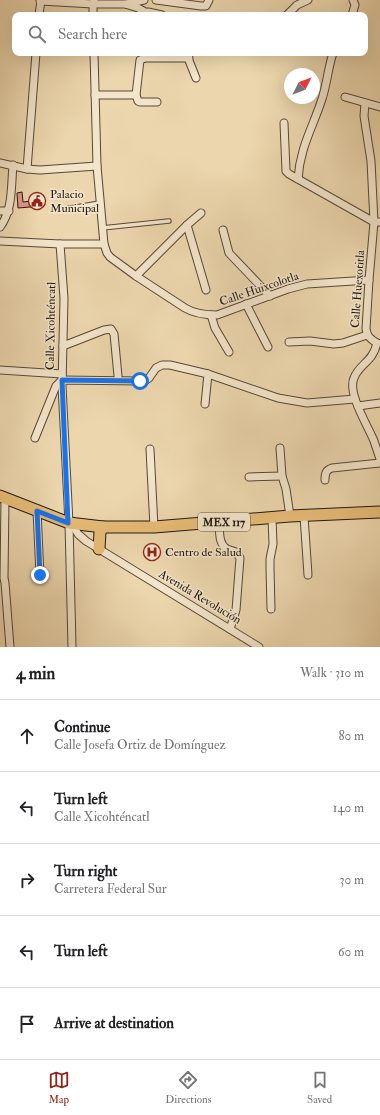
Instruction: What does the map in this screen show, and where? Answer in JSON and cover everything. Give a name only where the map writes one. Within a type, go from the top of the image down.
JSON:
[{"type":"main road","name":"MEX 117","points":[[3,497],[70,524],[103,527],[154,527],[290,516],[380,512]]},
{"type":"main road","points":[[100,549],[100,532],[103,527]]},
{"type":"street","points":[[39,12],[40,0],[125,4],[144,0]]},
{"type":"street","points":[[156,0],[201,6],[206,6],[209,0]]},
{"type":"street","points":[[290,12],[297,5],[308,0]]},
{"type":"street","points":[[353,12],[355,5],[354,0]]},
{"type":"street","points":[[93,12],[94,2]]},
{"type":"street","points":[[125,4],[144,12]]},
{"type":"street","points":[[27,169],[36,56]]},
{"type":"street","points":[[0,240],[105,247],[97,166],[94,56]]},
{"type":"street","points":[[157,102],[138,101],[136,95],[139,62],[141,59],[145,58],[174,56]]},
{"type":"street","points":[[188,56],[196,78]]},
{"type":"street","points":[[298,179],[299,163],[322,99],[332,56]]},
{"type":"street","points":[[94,95],[136,95]]},
{"type":"street","points":[[345,97],[365,103],[379,105]]},
{"type":"street","name":"Calle Huexotitla","points":[[365,103],[364,116],[371,160],[377,222],[369,280],[367,335],[371,340],[378,342],[376,350],[371,358],[354,376],[353,380],[356,403],[380,458]]},
{"type":"street","points":[[284,123],[286,171],[377,222]]},
{"type":"street","points":[[0,163],[27,169],[40,170],[97,166]]},
{"type":"street","points":[[0,227],[9,211],[13,166]]},
{"type":"street","points":[[0,211],[9,211]]},
{"type":"street","points":[[136,276],[187,225],[201,214]]},
{"type":"street","points":[[187,225],[206,290]]},
{"type":"street","points":[[223,230],[229,253],[270,296]]},
{"type":"street","name":"Calle Xicohténcatl","points":[[60,244],[64,298],[62,377],[70,524],[72,647]]},
{"type":"street","name":"Calle Huixcolotla","points":[[105,247],[110,257],[136,276],[192,312],[211,315],[217,315],[288,289],[307,284],[369,280]]},
{"type":"street","points":[[246,304],[268,347]]},
{"type":"street","points":[[211,315],[229,352]]},
{"type":"street","points":[[62,346],[104,330],[111,329],[114,334],[118,376]]},
{"type":"street","points":[[289,342],[310,341],[334,344],[367,335]]},
{"type":"street","points":[[0,370],[62,377],[140,381],[146,380],[156,368],[162,365],[170,365],[208,374],[278,398],[307,403],[380,403]]},
{"type":"street","points":[[205,404],[208,374]]},
{"type":"street","points":[[35,438],[56,386],[62,377]]},
{"type":"street","points":[[280,448],[282,476],[286,489],[290,516]]},
{"type":"street","points":[[150,449],[154,527]]},
{"type":"street","points":[[325,480],[327,470],[332,468],[380,463]]},
{"type":"street","points":[[249,478],[282,476]]},
{"type":"street","points":[[3,497],[2,577],[5,583],[10,647]]},
{"type":"street","points":[[37,511],[40,575]]},
{"type":"street","points":[[304,516],[308,575]]},
{"type":"street","points":[[270,609],[270,559],[274,544],[272,518]]},
{"type":"street","points":[[219,522],[220,541],[222,545],[236,552],[240,558],[236,610],[230,629]]},
{"type":"street","name":"Avenida Revolución","points":[[70,524],[82,538],[259,647]]},
{"type":"lane","points":[[64,209],[100,203]]},
{"type":"lane","points":[[102,228],[170,221]]},
{"type":"building","name":"Palacio Municipal","points":[[22,192],[23,202],[41,200],[42,206],[18,208],[17,193]]},
{"type":"place","name":"Palacio Municipal","points":[[37,201]]},
{"type":"place","name":"Centro de Salud","points":[[152,552]]},
{"type":"route","points":[[40,575],[37,511],[68,523],[62,380],[140,381]]}]
